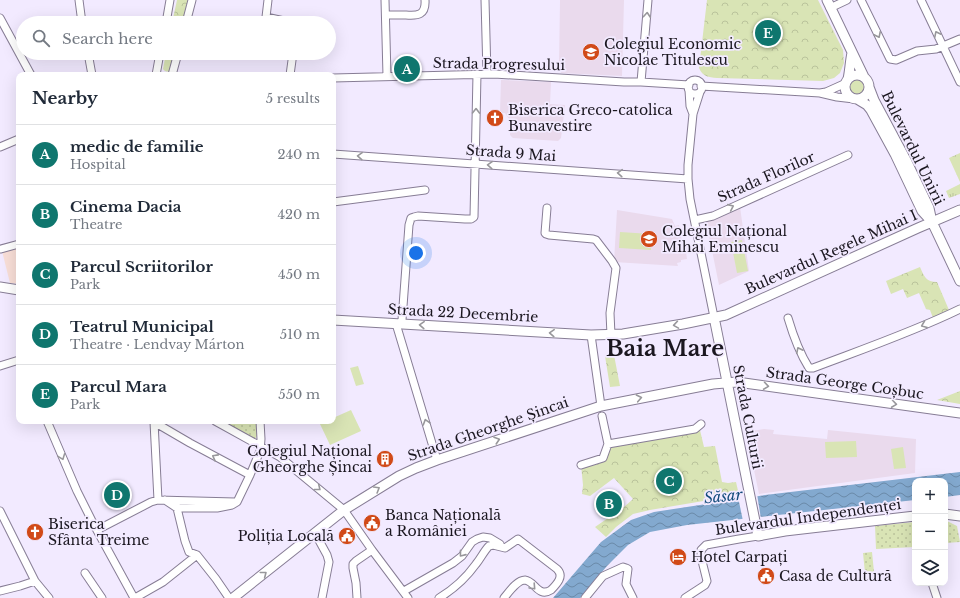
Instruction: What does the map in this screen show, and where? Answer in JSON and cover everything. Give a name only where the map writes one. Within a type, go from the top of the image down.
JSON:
[{"type":"main road","name":"Bulevardul Unirii","points":[[828,4],[864,77],[867,80],[874,100],[926,201],[932,222],[960,281]]},
{"type":"main road","points":[[847,81],[852,53]]},
{"type":"main road","points":[[847,81],[854,75],[864,77]]},
{"type":"main road","name":"Bulevardul Unirii","points":[[847,81],[845,86],[846,93],[848,96],[867,105],[871,110],[895,154],[922,211],[932,222]]},
{"type":"main road","name":"Bulevardul Unirii","points":[[856,99],[864,97],[869,91],[869,87]]},
{"type":"main road","name":"Bulevardul Regele Mihai I","points":[[611,335],[683,324],[726,315],[960,210]]},
{"type":"main road","points":[[0,279],[4,288],[16,290]]},
{"type":"main road","name":"Strada Culturii","points":[[714,317],[758,536]]},
{"type":"main road","name":"Strada 22 Decembrie","points":[[336,320],[611,335]]},
{"type":"main road","name":"Strada George Coșbuc","points":[[601,406],[712,384],[737,382],[960,413]]},
{"type":"main road","name":"Strada Gheorghe Șincai","points":[[233,598],[344,510],[399,476],[437,460],[601,406]]},
{"type":"main road","points":[[948,514],[960,516]]},
{"type":"main road","name":"Bulevardul Independenței","points":[[758,536],[785,531],[912,516]]},
{"type":"street","points":[[79,0],[81,16]]},
{"type":"street","points":[[167,16],[170,0]]},
{"type":"street","points":[[188,16],[192,0]]},
{"type":"street","points":[[266,16],[268,0]]},
{"type":"street","points":[[385,0],[387,76]]},
{"type":"street","points":[[386,15],[419,15],[425,8],[425,0]]},
{"type":"street","points":[[485,0],[487,74]]},
{"type":"street","points":[[642,82],[648,0]]},
{"type":"street","points":[[828,4],[847,0]]},
{"type":"street","points":[[861,0],[890,59],[896,60],[917,52],[943,47],[960,38]]},
{"type":"street","points":[[921,0],[960,82]]},
{"type":"street","points":[[0,18],[16,47]]},
{"type":"street","points":[[23,60],[29,72]]},
{"type":"street","points":[[89,60],[91,72]]},
{"type":"street","points":[[157,72],[159,60]]},
{"type":"street","points":[[173,72],[176,60]]},
{"type":"street","points":[[290,72],[292,60]]},
{"type":"street","points":[[437,460],[397,327],[402,320],[409,225],[411,218],[418,216],[471,219],[474,217],[477,74]]},
{"type":"street","name":"Strada Progresului","points":[[336,78],[487,74],[642,82],[689,87],[694,93],[698,93],[700,89],[699,82],[696,80],[691,81],[689,87]]},
{"type":"street","name":"Strada Progresului","points":[[820,93],[826,92],[847,81]]},
{"type":"street","name":"Strada Culturii","points":[[689,87],[690,106],[693,114]]},
{"type":"street","name":"Strada Progresului","points":[[700,89],[820,93],[856,99]]},
{"type":"street","name":"Strada Culturii","points":[[700,89],[693,114],[688,179],[714,317]]},
{"type":"street","points":[[0,147],[16,139]]},
{"type":"street","name":"Strada 9 Mai","points":[[336,154],[688,179]]},
{"type":"street","name":"Strada Florilor","points":[[695,220],[713,216],[848,154]]},
{"type":"street","points":[[336,202],[425,190]]},
{"type":"street","points":[[547,208],[546,234],[549,236],[596,240],[616,267],[616,277],[610,313],[611,335]]},
{"type":"street","points":[[1,249],[16,245]]},
{"type":"street","points":[[788,318],[796,343],[806,364],[809,368],[813,368],[944,317],[960,309]]},
{"type":"street","points":[[591,335],[601,406]]},
{"type":"street","points":[[0,366],[16,360]]},
{"type":"street","points":[[581,465],[603,458],[608,444],[602,416]]},
{"type":"street","points":[[48,424],[77,491],[135,598],[163,582],[197,555]]},
{"type":"street","points":[[154,424],[162,500]]},
{"type":"street","points":[[157,424],[250,475]]},
{"type":"street","points":[[220,424],[280,457],[344,510],[408,598]]},
{"type":"street","points":[[97,530],[151,502],[162,500],[178,504],[211,508],[224,504],[232,505],[237,502],[261,447],[260,424]]},
{"type":"street","points":[[608,444],[695,429],[701,424]]},
{"type":"street","points":[[178,504],[186,547],[189,552],[197,555],[230,598]]},
{"type":"street","points":[[0,511],[35,581],[49,598]]},
{"type":"street","points":[[315,534],[327,555],[329,562],[322,598]]},
{"type":"street","name":"Bulevardul Independenței","points":[[685,598],[705,585],[707,582],[701,550],[706,545],[758,536]]},
{"type":"street","points":[[404,591],[453,563],[462,556],[472,542],[477,539],[483,537],[490,538],[505,548]]},
{"type":"street","points":[[439,598],[453,589],[464,579],[489,546],[492,545],[505,548],[518,539],[559,572],[560,579],[547,595],[543,596],[524,580],[517,583],[504,598]]},
{"type":"street","points":[[357,598],[353,564],[372,550]]},
{"type":"street","points":[[585,598],[603,576],[623,567],[628,570],[626,584],[633,598]]},
{"type":"street","points":[[85,573],[102,598]]},
{"type":"street","points":[[0,591],[35,581]]},
{"type":"street","points":[[933,586],[937,598]]},
{"type":"shaded area","name":"Colegiul Economic Nicolae Titulescu","points":[[560,0],[624,0],[622,76],[561,73],[559,69]]},
{"type":"shaded area","points":[[501,80],[551,82],[550,104],[565,105],[561,138],[558,141],[513,138],[510,135],[510,121],[505,113],[500,113]]},
{"type":"shaded area","points":[[740,207],[749,271],[719,285],[706,221]]},
{"type":"shaded area","name":"Colegiul Național Mihai Eminescu","points":[[617,210],[672,219],[675,226],[679,225],[684,252],[686,252],[687,259],[681,260],[681,262],[677,263],[678,266],[614,262]]},
{"type":"shaded area","points":[[16,248],[16,284],[10,283],[2,251]]},
{"type":"shaded area","points":[[764,429],[774,430],[773,434],[827,439],[828,430],[916,439],[915,473],[759,494],[746,432]]},
{"type":"green space","points":[[177,0],[190,0],[186,16],[174,16]]},
{"type":"green space","points":[[707,0],[818,0],[843,50],[844,63],[840,73],[834,78],[823,81],[717,78],[706,76],[699,68]]},
{"type":"green space","points":[[165,60],[174,60],[171,71],[169,72],[163,69]]},
{"type":"green space","points":[[857,80],[862,82],[864,87],[862,92],[857,94],[852,92],[850,87],[852,82]]},
{"type":"green space","points":[[960,153],[960,182],[949,158]]},
{"type":"green space","points":[[960,184],[960,194],[949,198],[946,191]]},
{"type":"green space","points":[[620,232],[651,234],[651,250],[619,248]]},
{"type":"green space","points":[[742,240],[748,271],[737,273],[731,242]]},
{"type":"green space","points":[[920,267],[924,276],[928,280],[937,282],[949,310],[933,318],[930,310],[926,309],[919,293],[907,298],[903,289],[891,294],[886,281]]},
{"type":"green space","points":[[614,355],[620,386],[610,387],[605,356]]},
{"type":"green space","points":[[358,366],[364,384],[356,386],[350,368]]},
{"type":"green space","points":[[960,391],[960,404],[937,400]]},
{"type":"green space","points":[[351,410],[361,431],[330,445],[320,424],[336,424],[336,417]]},
{"type":"green space","points":[[228,424],[257,424],[257,436],[255,439]]},
{"type":"green space","points":[[699,426],[704,447],[715,446],[722,482],[736,482],[739,495],[633,514],[606,537],[595,527],[633,499],[614,478],[590,496],[582,494],[583,485],[581,465],[603,458],[608,444]]},
{"type":"green space","points":[[856,441],[857,457],[826,458],[825,442]]},
{"type":"green space","points":[[903,447],[906,468],[894,469],[891,449]]},
{"type":"green space","points":[[912,522],[912,547],[876,549],[875,526]]},
{"type":"green space","points":[[948,522],[957,526],[960,542],[948,543]]},
{"type":"green space","points":[[872,552],[874,572],[865,573],[863,553]]},
{"type":"water","points":[[960,472],[960,495],[948,497],[948,478],[912,478],[912,500],[687,525],[650,532],[628,545],[607,566],[580,598],[553,598],[601,542],[631,520],[654,512],[765,495]]},
{"type":"pier","points":[[757,494],[761,519],[743,521],[738,497]]},
{"type":"place","name":"Parcul Mara","points":[[768,33]]},
{"type":"place","name":"Colegiul Economic Nicolae Titulescu","points":[[591,52]]},
{"type":"place","name":"medic de familie","points":[[407,69]]},
{"type":"place","name":"Biserica Greco-catolica Bunavestire","points":[[495,118]]},
{"type":"place","name":"Colegiul Național Mihai Eminescu","points":[[649,239]]},
{"type":"place","name":"Colegiul Național Gheorghe Șincai","points":[[385,459]]},
{"type":"place","name":"Parcul Scriitorilor","points":[[669,481]]},
{"type":"place","name":"Teatrul Municipal","points":[[117,495]]},
{"type":"place","name":"Cinema Dacia","points":[[609,504]]},
{"type":"place","name":"Banca Națională a României","points":[[372,523]]},
{"type":"place","name":"Biserica Sfânta Treime","points":[[35,532]]},
{"type":"place","name":"Poliția Locală","points":[[347,536]]},
{"type":"place","name":"Hotel Carpați","points":[[678,557]]},
{"type":"place","name":"Casa de Cultură","points":[[766,576]]},
{"type":"district","name":"Baia Mare","points":[[665,348]]},
{"type":"water label","name":"Săsar","points":[[723,496]]}]
